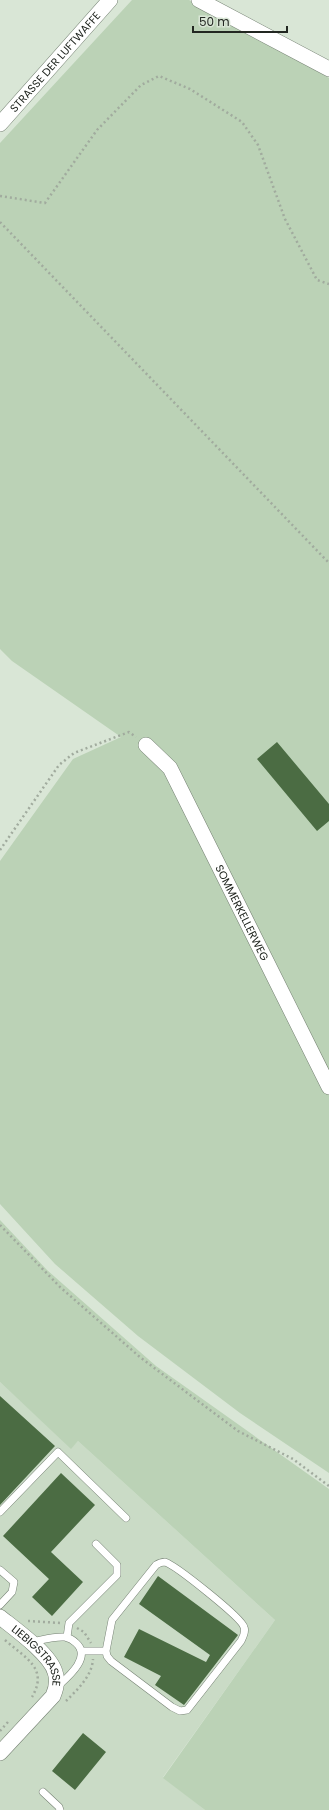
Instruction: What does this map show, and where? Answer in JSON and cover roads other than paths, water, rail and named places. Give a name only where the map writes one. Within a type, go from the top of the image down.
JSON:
[{"type":"street","name":"STRASSE DER LUFTWAFFE","points":[[0,124],[110,0]]},
{"type":"street","points":[[200,0],[329,70]]},
{"type":"street","name":"SOMMERKELLERWEG","points":[[146,745],[170,768],[329,1087]]},
{"type":"street","name":"LIEBIGSTRASSE","points":[[0,1617],[31,1642],[52,1665],[56,1673],[56,1688],[52,1696],[0,1753]]},
{"type":"lane","points":[[0,1512],[58,1452],[126,1518]]},
{"type":"lane","points":[[67,1637],[70,1623],[116,1575],[117,1565],[96,1544]]},
{"type":"lane","points":[[161,1562],[169,1564],[237,1615],[245,1627],[245,1634],[241,1641],[187,1710],[180,1711],[172,1707],[111,1661],[107,1656],[106,1651],[111,1625],[116,1613],[156,1565],[161,1562]]},
{"type":"lane","points":[[0,1570],[14,1582],[12,1592],[0,1605]]},
{"type":"lane","points":[[31,1642],[67,1637],[79,1645],[81,1651],[79,1664],[56,1688]]},
{"type":"lane","points":[[81,1651],[106,1651]]},
{"type":"lane","points":[[43,1792],[59,1807],[60,1810]]}]
